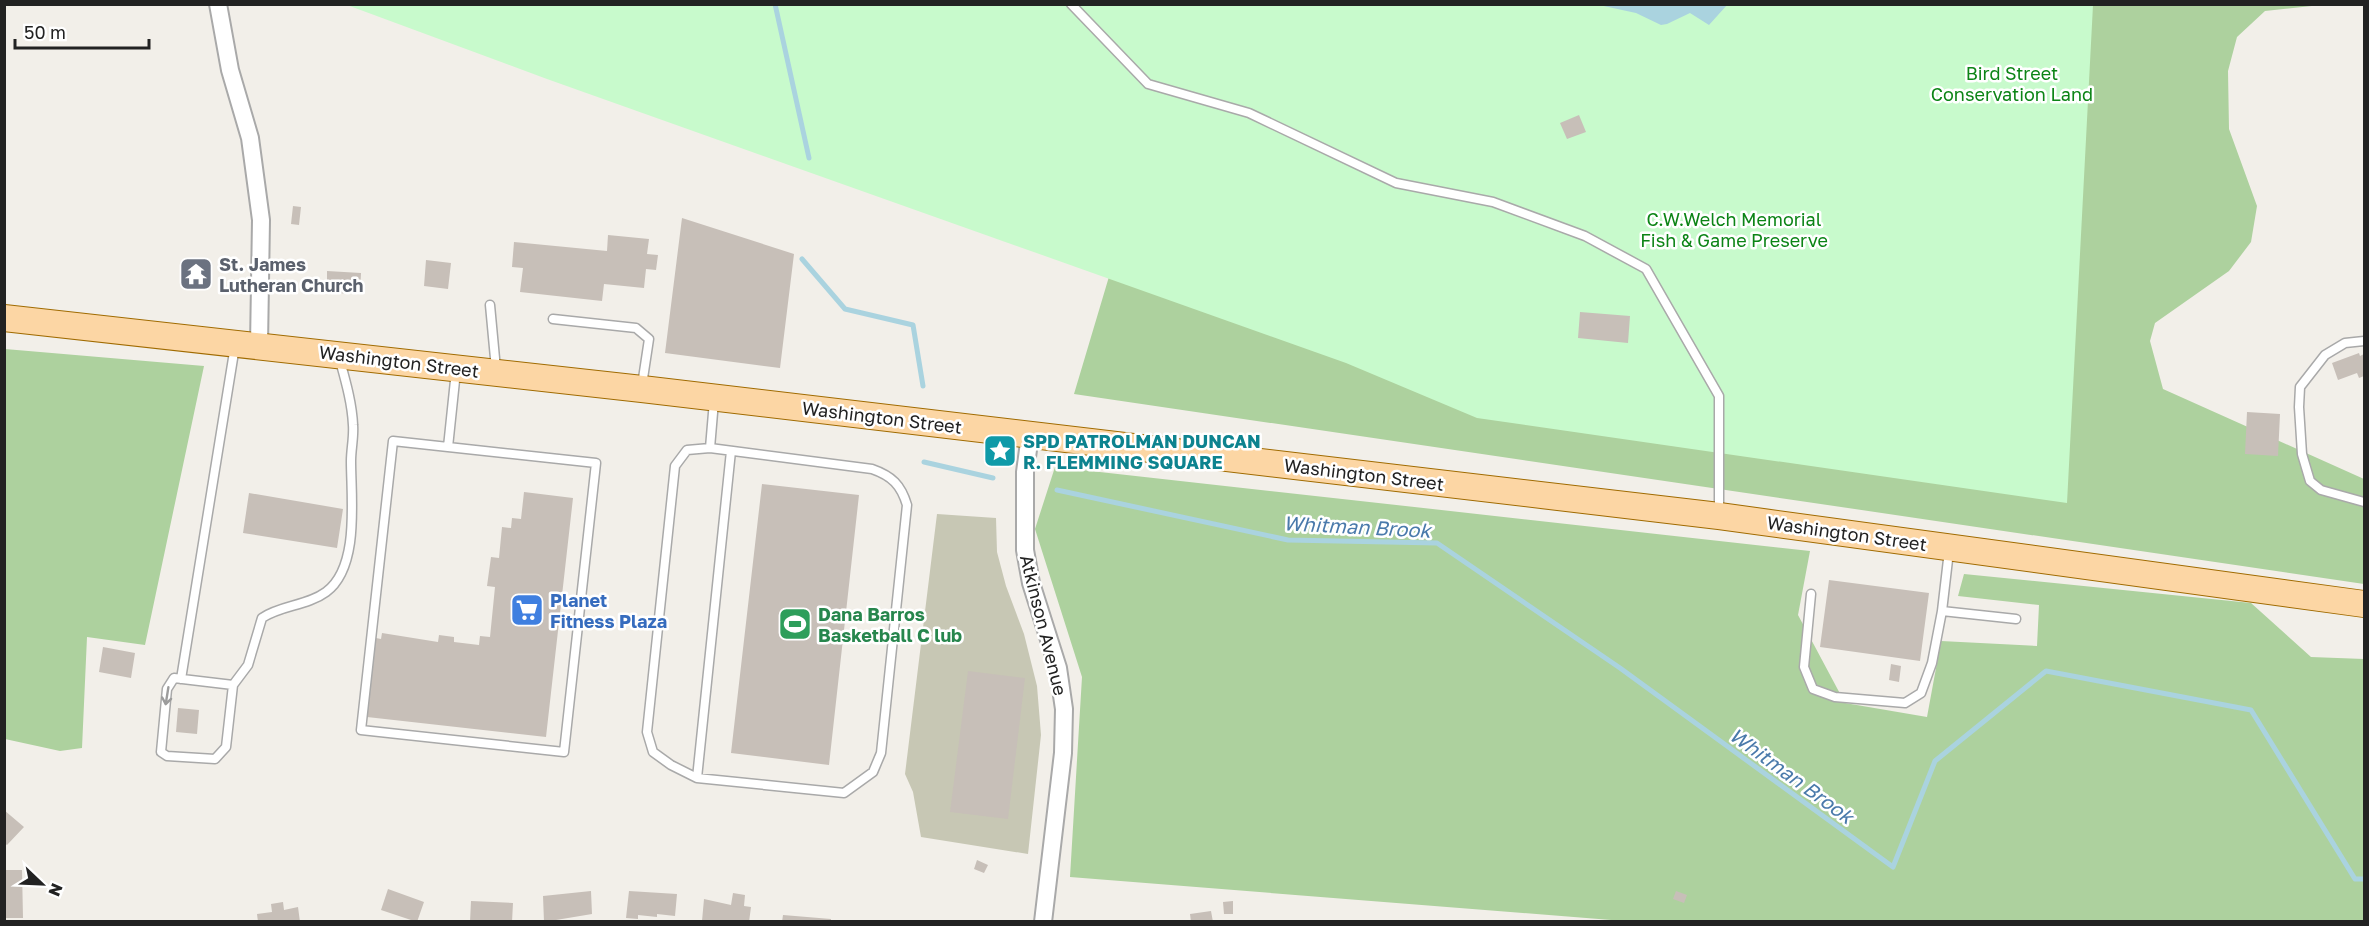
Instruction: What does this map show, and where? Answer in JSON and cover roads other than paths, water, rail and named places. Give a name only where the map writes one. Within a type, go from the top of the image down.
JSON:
[{"type":"main road","name":"Washington Street","points":[[4,318],[714,397],[1719,516],[2364,604]]},
{"type":"street","points":[[218,4],[230,70],[250,138],[261,220],[248,344]]},
{"type":"street","name":"Atkinson Avenue","points":[[1030,435],[1025,472],[1025,550],[1031,583],[1058,668],[1064,709],[1063,753],[1044,921]]},
{"type":"lane","points":[[1071,4],[1148,84],[1249,113],[1396,183],[1493,202],[1575,232],[1646,269],[1719,396],[1719,516]]},
{"type":"lane","points":[[490,304],[497,372]]},
{"type":"lane","points":[[552,319],[636,328],[649,339],[642,389]]},
{"type":"lane","points":[[2364,341],[2345,343],[2325,355],[2300,387],[2299,407],[2302,454],[2310,480],[2321,490],[2364,502]]},
{"type":"lane","points":[[182,679],[248,344]]},
{"type":"lane","points":[[233,685],[174,678],[167,689],[161,752],[167,756],[215,759],[222,755],[226,747],[233,685],[248,665],[262,618],[272,611],[297,605],[326,592],[340,574],[353,510],[351,462],[353,425],[338,354]]},
{"type":"lane","points":[[448,447],[457,368]]},
{"type":"lane","points":[[710,448],[714,397]]},
{"type":"lane","points":[[393,441],[448,447],[596,463],[564,753],[361,730],[393,441]]},
{"type":"lane","points":[[710,448],[731,451],[872,469],[889,475],[902,489],[907,505],[881,753],[873,772],[844,793],[697,777],[671,765],[653,752],[647,732],[675,466],[687,450],[710,448]]},
{"type":"lane","points":[[697,777],[731,451]]},
{"type":"lane","points":[[1811,594],[1804,667],[1814,689],[1835,697],[1905,703],[1921,693],[1932,663],[1942,611],[1950,547]]},
{"type":"lane","points":[[1942,611],[2016,618]]},
{"type":"water","points":[[1599,5],[1727,5],[1709,25],[1690,13],[1661,25],[1636,13]]},
{"type":"waterway","name":"Whitman Brook","points":[[775,4],[809,158]]},
{"type":"waterway","name":"Whitman Brook","points":[[802,259],[845,309],[913,325],[923,386]]},
{"type":"waterway","name":"Whitman Brook","points":[[924,462],[993,478]]},
{"type":"waterway","name":"Whitman Brook","points":[[1057,490],[1288,540],[1437,543],[1620,668],[1893,867],[1935,761],[2046,671],[2251,710],[2355,879],[2364,879]]},
{"type":"place","name":"St. James Lutheran Church","points":[[196,274]]},
{"type":"place","name":"SPD PATROLMAN DUNCAN R. FLEMMING SQUARE","points":[[1000,451]]},
{"type":"place","name":"Planet Fitness Plaza","points":[[527,610]]},
{"type":"place","name":"Dana Barros Basketball C lub","points":[[795,624]]},
{"type":"park label","name":"Bird Street Conservation Land","points":[[2012,83]]},
{"type":"park label","name":"C.W.Welch Memorial Fish & Game Preserve","points":[[1734,229]]}]
